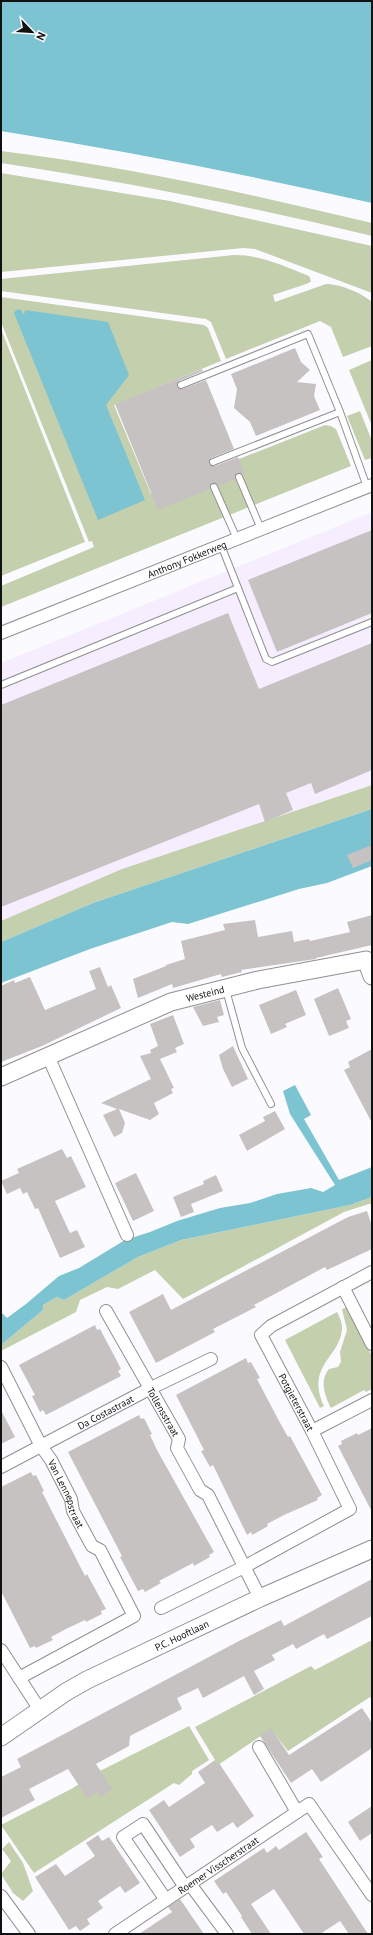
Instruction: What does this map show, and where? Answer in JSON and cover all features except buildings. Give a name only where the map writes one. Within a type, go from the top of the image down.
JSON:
[{"type":"street","name":"Anthony Fokkerweg","points":[[1,633],[370,486]]},
{"type":"street","points":[[369,960],[372,976]]},
{"type":"street","name":"Westeind","points":[[1,1077],[171,1002],[258,980],[369,960]]},
{"type":"street","points":[[48,1056],[127,1235]]},
{"type":"street","points":[[372,1272],[343,1287],[372,1344]]},
{"type":"street","name":"Potgieterstraat","points":[[343,1287],[271,1326],[261,1335],[312,1431],[372,1400]]},
{"type":"street","name":"Tollensstraat","points":[[106,1311],[149,1389],[160,1404],[179,1439],[177,1448],[200,1490],[208,1495],[260,1598]]},
{"type":"street","name":"Da Costastraat","points":[[1,1467],[149,1389],[211,1359]]},
{"type":"street","name":"Van Lennepstraat","points":[[1,1367],[41,1446],[51,1460],[71,1499],[73,1511],[92,1546],[100,1550],[134,1616],[19,1678]]},
{"type":"street","points":[[161,1608],[244,1567],[350,1509],[312,1431]]},
{"type":"street","name":"P.C. Hooftlaan","points":[[1,1737],[66,1692],[87,1680],[260,1598],[372,1549]]},
{"type":"street","points":[[1,1650],[40,1710]]},
{"type":"street","points":[[259,1748],[297,1812]]},
{"type":"street","name":"Roemer Visscherstraat","points":[[115,1934],[130,1930],[166,1900],[309,1804],[372,1895]]},
{"type":"street","points":[[166,1900],[123,1837],[143,1824],[188,1886],[227,1934]]},
{"type":"street","points":[[1,1896],[27,1933]]},
{"type":"lane","points":[[181,385],[308,334],[370,486]]},
{"type":"lane","points":[[213,462],[340,412]]},
{"type":"lane","points":[[239,477],[260,529]]},
{"type":"lane","points":[[214,487],[237,539]]},
{"type":"lane","points":[[221,545],[266,659],[272,662],[372,622]]},
{"type":"lane","points":[[1,685],[238,588]]},
{"type":"lane","points":[[226,988],[242,1048],[271,1104]]},
{"type":"shaded area","points":[[372,512],[372,785],[122,869],[1,924],[1,663]]},
{"type":"green space","points":[[1,151],[95,164],[188,182],[372,223],[372,236],[187,195],[1,163]]},
{"type":"green space","points":[[1,173],[170,201],[372,246],[372,293],[255,249],[243,248],[1,272]]},
{"type":"green space","points":[[244,255],[263,259],[309,276],[311,281],[309,283],[273,295],[275,302],[326,284],[344,287],[357,292],[368,299],[372,302],[372,346],[343,357],[331,327],[320,321],[226,359],[211,322],[206,319],[1,291],[1,279]]},
{"type":"green space","points":[[1,297],[204,325],[208,328],[221,361],[114,405],[151,494],[325,425],[336,429],[351,466],[1,607],[1,586],[94,547],[92,541],[89,542],[1,322]]},
{"type":"green space","points":[[1,329],[85,542],[1,576]]},
{"type":"green space","points":[[372,360],[372,426],[349,370]]},
{"type":"green space","points":[[360,411],[372,441],[372,458],[365,460],[347,416]]},
{"type":"green space","points":[[372,785],[372,809],[93,903],[1,942],[1,921],[122,869]]},
{"type":"green space","points":[[372,1197],[372,1203],[344,1212],[183,1299],[155,1270],[118,1289],[107,1287],[80,1300],[76,1312],[1,1351],[1,1345],[43,1310],[43,1305],[57,1297],[64,1300],[138,1257],[181,1240],[350,1205]]},
{"type":"green space","points":[[347,1307],[372,1356],[372,1389],[366,1392],[364,1390],[331,1408],[325,1394],[324,1378],[329,1369],[338,1367],[341,1362],[340,1352],[347,1330],[342,1309]]},
{"type":"green space","points":[[337,1312],[342,1327],[337,1346],[321,1370],[319,1392],[324,1406],[320,1408],[285,1340]]},
{"type":"green space","points":[[372,1640],[372,1700],[370,1697],[288,1751],[271,1729],[218,1765],[195,1727],[311,1666],[315,1670]]},
{"type":"green space","points":[[189,1726],[209,1760],[192,1771],[192,1774],[179,1785],[174,1783],[34,1873],[1,1825],[73,1788],[94,1774]]},
{"type":"green space","points":[[9,1842],[23,1863],[33,1891],[23,1901],[13,1893],[1,1874],[11,1861],[2,1849]]},
{"type":"water","points":[[1,1],[372,1],[372,203],[187,164],[1,131]]},
{"type":"water","points":[[20,309],[24,315],[25,310],[108,322],[129,375],[106,405],[145,500],[98,520],[14,313],[16,310]]},
{"type":"water","points":[[372,809],[372,866],[327,883],[299,889],[188,924],[172,922],[90,949],[1,983],[1,942],[93,903]]},
{"type":"water","points":[[295,1085],[311,1115],[304,1119],[339,1180],[372,1167],[372,1197],[350,1205],[181,1240],[138,1257],[64,1300],[57,1297],[43,1305],[43,1310],[1,1345],[1,1312],[7,1318],[59,1276],[79,1268],[125,1240],[177,1221],[220,1208],[250,1203],[277,1194],[311,1188],[323,1192],[335,1185],[290,1114],[283,1091]]}]
